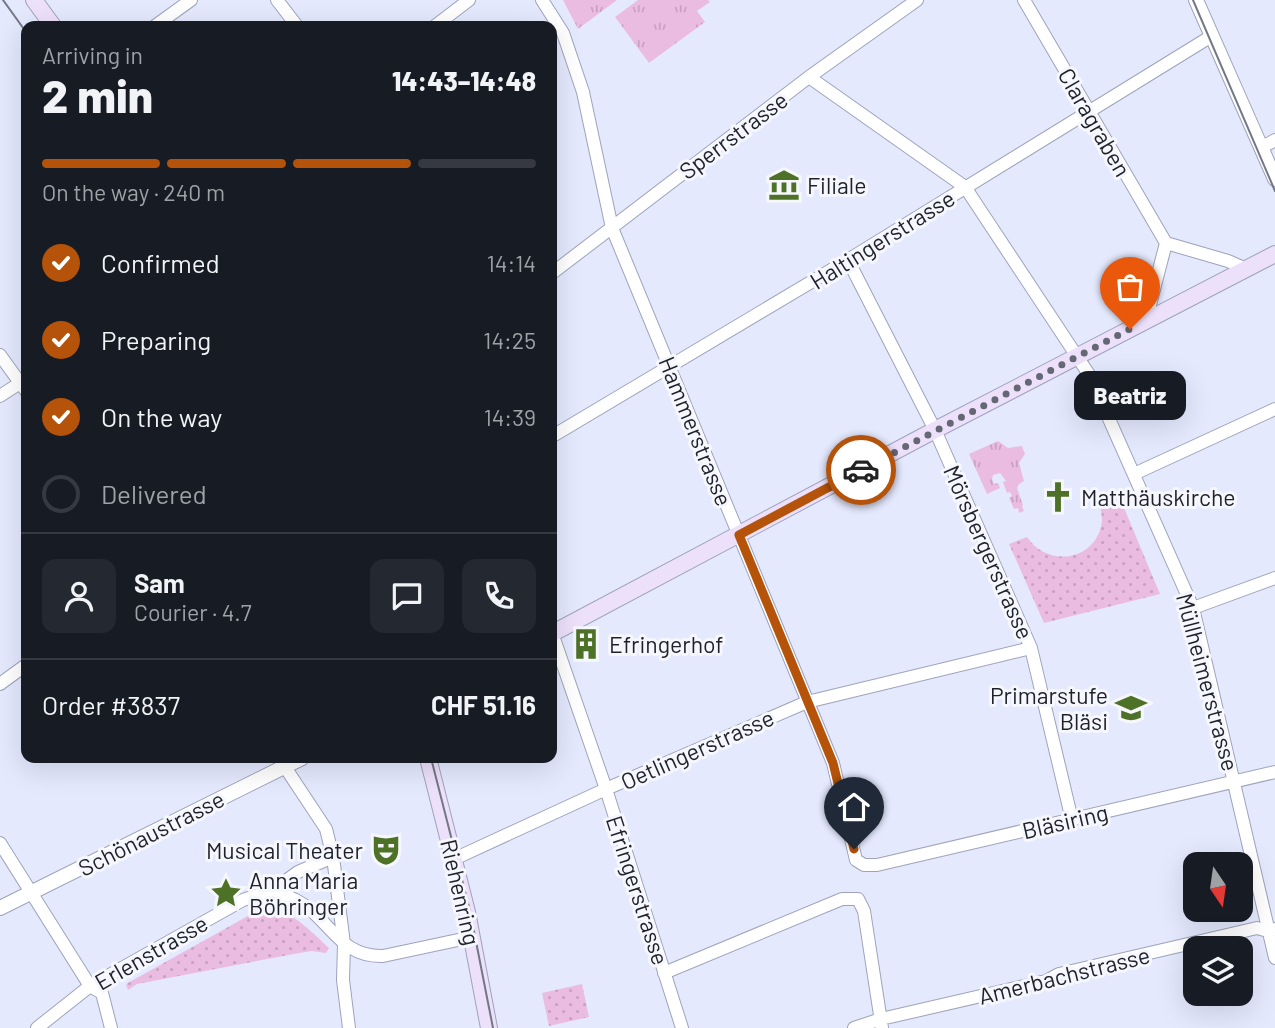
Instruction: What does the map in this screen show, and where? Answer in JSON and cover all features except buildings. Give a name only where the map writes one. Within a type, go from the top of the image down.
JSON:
[{"type":"main road","points":[[34,0],[49,21]]},
{"type":"main road","points":[[557,631],[935,430],[1275,254]]},
{"type":"main road","name":"Riehenring","points":[[429,763],[472,937],[489,1028]]},
{"type":"street","points":[[162,21],[191,0]]},
{"type":"street","points":[[277,0],[293,21]]},
{"type":"street","points":[[441,21],[468,0]]},
{"type":"street","name":"Hammerstrasse","points":[[542,0],[555,21]]},
{"type":"street","name":"Sperrstrasse","points":[[557,269],[809,77],[917,0]]},
{"type":"street","name":"Claragraben","points":[[1024,0],[1166,243]]},
{"type":"street","points":[[1196,0],[1210,37],[1275,179]]},
{"type":"street","name":"Hammerstrasse","points":[[557,24],[563,33],[583,92],[612,228],[833,763],[856,860]]},
{"type":"street","name":"Haltingerstrasse","points":[[557,433],[848,260],[1210,37]]},
{"type":"street","name":"Müllheimerstrasse","points":[[809,77],[965,187],[1090,376],[1193,608],[1272,930],[1275,958]]},
{"type":"street","points":[[1261,148],[1275,140]]},
{"type":"street","points":[[1146,320],[1166,243],[1246,269]]},
{"type":"street","name":"Mörsbergerstrasse","points":[[848,260],[935,430],[1031,648],[1072,820]]},
{"type":"street","points":[[0,355],[21,384]]},
{"type":"street","points":[[0,396],[21,388]]},
{"type":"street","points":[[1134,474],[1275,408]]},
{"type":"street","points":[[1193,608],[1275,579]]},
{"type":"street","name":"Efringerstrasse","points":[[557,648],[606,789],[682,1028]]},
{"type":"street","name":"Oetlingerstrasse","points":[[454,859],[606,789],[807,702],[1031,648]]},
{"type":"street","points":[[0,684],[21,669]]},
{"type":"street","name":"Schönaustrasse","points":[[0,908],[280,763]]},
{"type":"street","points":[[283,763],[326,829],[333,858],[344,944],[344,980],[349,1028]]},
{"type":"street","name":"Bläsiring","points":[[856,860],[864,865],[877,865],[1275,772]]},
{"type":"street","points":[[0,843],[90,986],[102,993],[111,1028]]},
{"type":"street","name":"Erlenstrasse","points":[[37,1028],[90,986],[243,900],[273,890],[298,872],[333,858]]},
{"type":"street","points":[[273,890],[310,909],[344,944],[355,952],[369,956],[383,956],[472,937]]},
{"type":"street","points":[[664,973],[847,897],[858,899],[862,904],[882,1023]]},
{"type":"street","name":"Amerbachstrasse","points":[[854,1028],[1046,981],[1059,974],[1257,928],[1272,930]]},
{"type":"green space","points":[[563,0],[617,0],[578,29]]},
{"type":"green space","points":[[638,0],[710,2],[697,11],[705,22],[649,63],[615,17]]},
{"type":"green space","points":[[998,441],[1008,448],[1022,446],[1025,454],[1019,463],[1024,481],[1017,488],[1024,511],[1019,513],[1018,508],[1014,509],[1009,498],[1012,496],[1010,492],[1007,493],[1003,482],[1006,481],[1000,473],[993,475],[992,479],[1000,488],[987,494],[969,454]]},
{"type":"green space","points":[[1113,498],[1116,505],[1122,503],[1160,594],[1044,623],[1009,544],[1027,537],[1045,553],[1056,556],[1078,554],[1096,539],[1101,527],[1100,504]]},
{"type":"green space","points":[[275,909],[297,920],[310,931],[329,948],[326,953],[299,953],[137,984],[128,990],[126,984],[255,912]]},
{"type":"green space","points":[[582,984],[589,1017],[549,1026],[542,993]]},
{"type":"tram line","points":[[3,0],[21,25]]},
{"type":"tram line","points":[[1193,0],[1275,191]]},
{"type":"tram line","points":[[432,763],[470,911],[493,1028]]},
{"type":"way so far","points":[[861,470],[1130,329]]},
{"type":"place","name":"Filiale","points":[[784,185]]},
{"type":"place","name":"Beatriz","points":[[1130,329]]},
{"type":"place","name":"Matthäuskirche","points":[[1058,497]]},
{"type":"place","name":"Efringerhof","points":[[586,644]]},
{"type":"place","name":"Primarstufe Bläsi","points":[[1131,708]]},
{"type":"place","name":"Musical Theater","points":[[386,850]]},
{"type":"place","name":"Anna Maria Böhringer","points":[[226,893]]},
{"type":"route","points":[[854,849],[833,763],[739,535],[861,470]]}]
